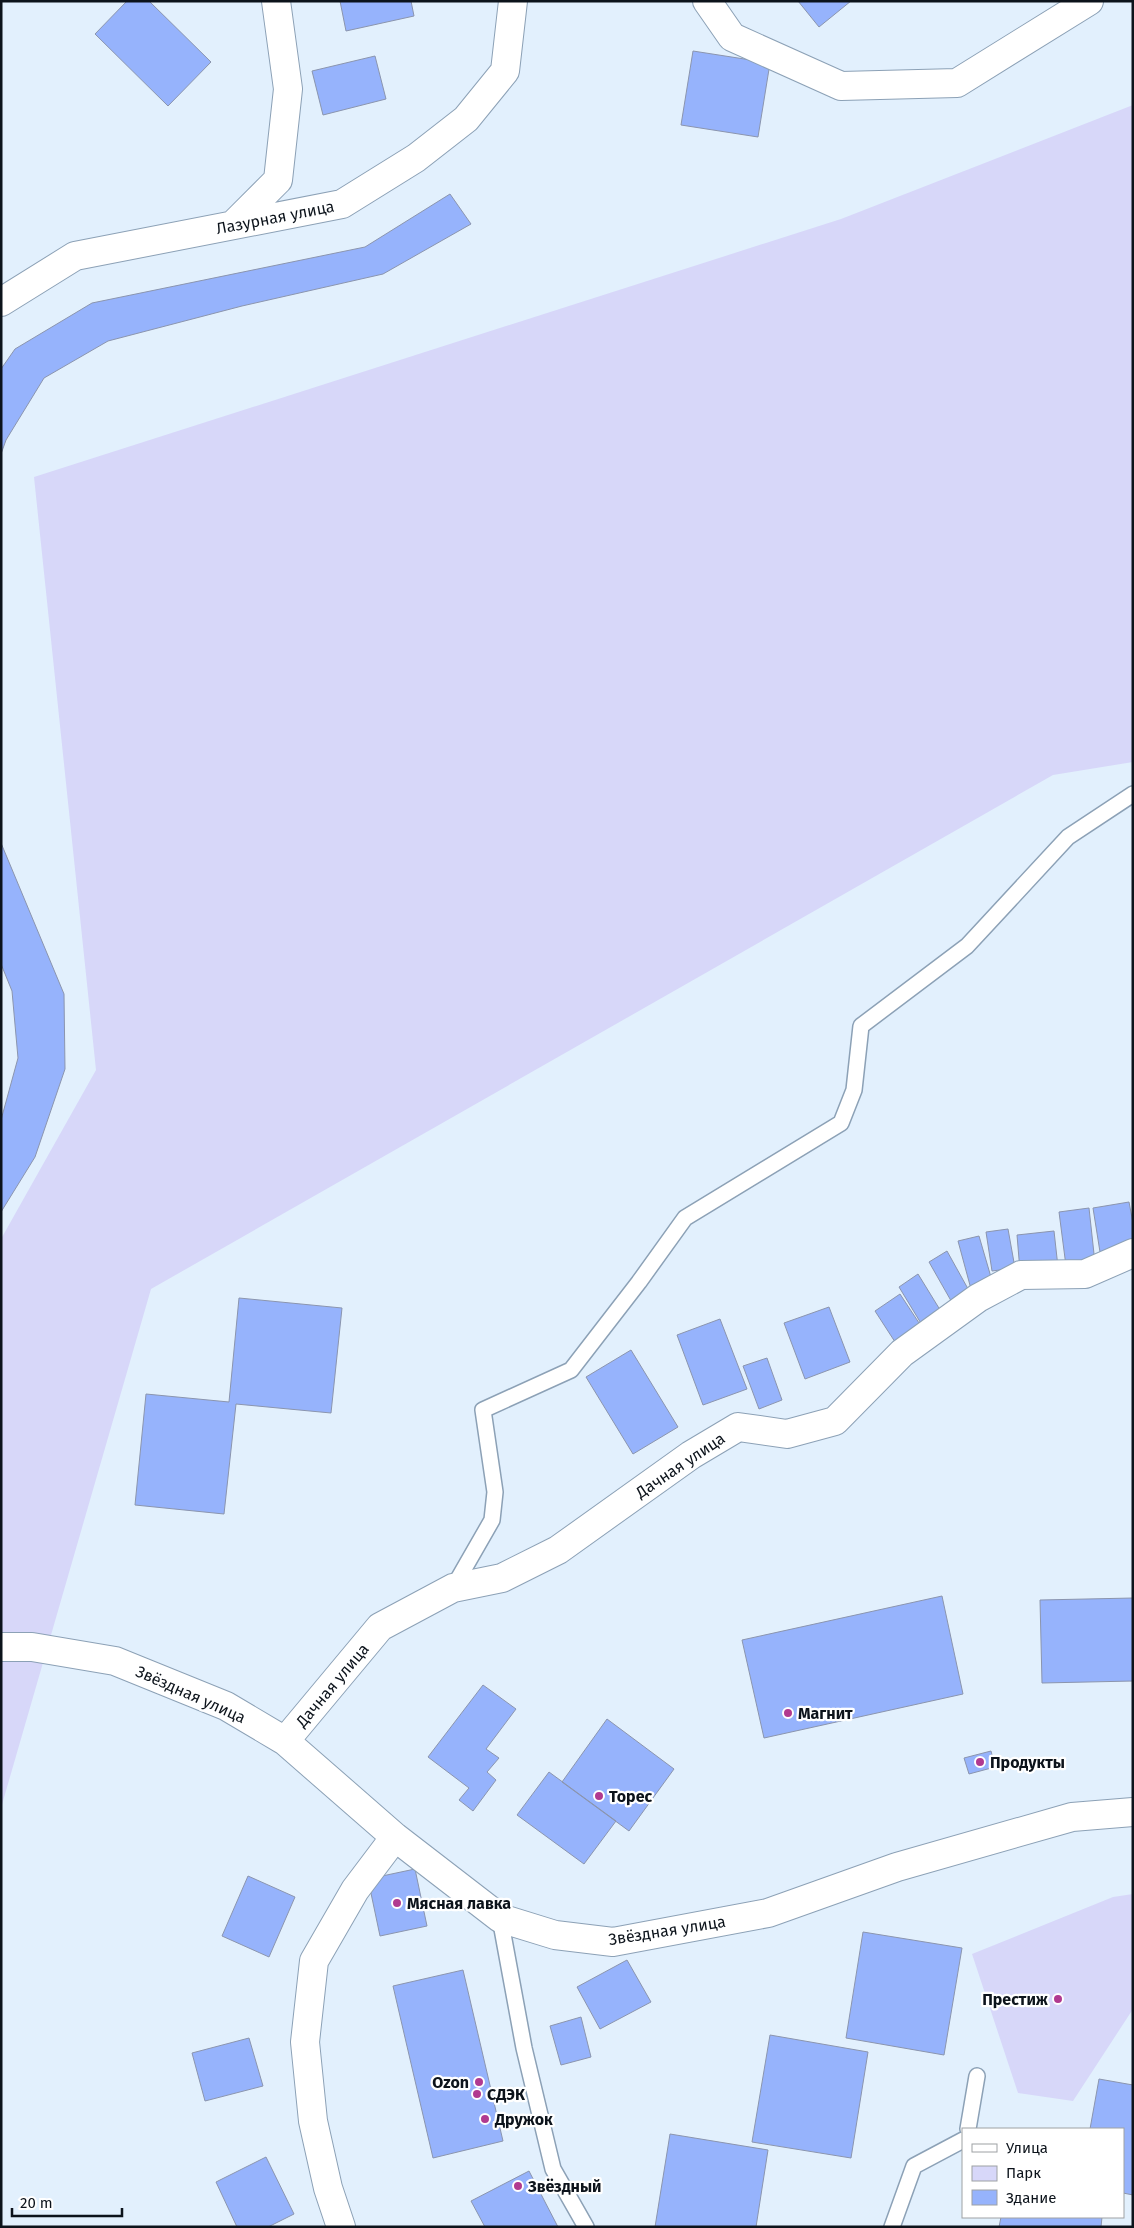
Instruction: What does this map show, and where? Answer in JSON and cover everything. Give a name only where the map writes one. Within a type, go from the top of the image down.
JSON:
[{"type":"street","points":[[233,226],[278,180],[288,89],[276,1]]},
{"type":"street","name":"Лазурная улица","points":[[1,302],[76,256],[342,204],[416,158],[466,119],[505,71],[513,1]]},
{"type":"street","points":[[707,1],[732,37],[841,86],[957,83],[1089,1]]},
{"type":"street","name":"Дачная улица","points":[[285,1741],[380,1627],[453,1588],[502,1578],[558,1550],[691,1455],[738,1427],[787,1434],[835,1421],[902,1353],[978,1298],[1021,1275],[1085,1274],[1133,1253]]},
{"type":"street","name":"Звёздная улица","points":[[1,1646],[32,1647],[115,1661],[226,1706],[285,1741],[395,1837],[500,1918],[555,1935],[613,1942],[768,1913],[897,1867],[1072,1818],[1133,1812]]},
{"type":"street","points":[[341,2227],[328,2188],[313,2121],[304,2042],[314,1961],[355,1890],[395,1837]]},
{"type":"lane","points":[[453,1588],[492,1520],[495,1492],[483,1410],[571,1370],[639,1282],[684,1218],[841,1123],[854,1090],[861,1026],[967,946],[1068,838],[1133,794]]},
{"type":"lane","points":[[500,1918],[524,2048],[553,2169],[586,2227]]},
{"type":"lane","points":[[968,2128],[977,2076]]},
{"type":"lane","points":[[892,2227],[914,2166],[962,2141]]},
{"type":"green space","points":[[1133,105],[1133,762],[1053,775],[151,1289],[1,1808],[1,1239],[96,1070],[34,477],[841,219]]},
{"type":"green space","points":[[1133,1894],[1133,2009],[1073,2101],[1018,2093],[972,1954],[1113,1897]]},
{"type":"building","points":[[127,1],[149,1],[211,62],[168,106],[95,34]]},
{"type":"building","points":[[340,1],[411,1],[414,16],[346,31]]},
{"type":"building","points":[[798,1],[851,1],[819,27]]},
{"type":"building","points":[[693,51],[770,63],[758,137],[681,125]]},
{"type":"building","points":[[375,56],[386,99],[323,115],[312,71]]},
{"type":"building","points":[[450,194],[471,224],[383,274],[242,306],[108,341],[44,378],[6,440],[1,454],[1,369],[15,349],[92,303],[365,247]]},
{"type":"building","points":[[1,843],[64,994],[65,1069],[35,1157],[1,1212],[1,1120],[18,1058],[12,991],[1,964]]},
{"type":"building","points":[[1129,1202],[1133,1223],[1133,1247],[1100,1252],[1093,1208]]},
{"type":"building","points":[[1089,1208],[1095,1263],[1066,1266],[1059,1212]]},
{"type":"building","points":[[1008,1229],[1015,1268],[992,1271],[986,1232]]},
{"type":"building","points":[[1054,1231],[1058,1267],[1020,1271],[1017,1235]]},
{"type":"building","points":[[979,1236],[993,1284],[971,1289],[958,1241]]},
{"type":"building","points":[[947,1251],[972,1296],[954,1306],[929,1262]]},
{"type":"building","points":[[918,1274],[942,1313],[922,1325],[899,1287]]},
{"type":"building","points":[[900,1294],[923,1329],[897,1345],[875,1311]]},
{"type":"building","points":[[239,1298],[342,1308],[331,1413],[236,1404],[224,1514],[135,1505],[146,1394],[229,1402]]},
{"type":"building","points":[[829,1307],[850,1362],[805,1379],[784,1323]]},
{"type":"building","points":[[720,1319],[747,1389],[703,1405],[677,1335]]},
{"type":"building","points":[[631,1350],[678,1427],[633,1454],[586,1377]]},
{"type":"building","points":[[767,1358],[782,1400],[759,1409],[743,1366]]},
{"type":"building","points":[[942,1596],[963,1694],[764,1738],[742,1640]]},
{"type":"building","points":[[1133,1598],[1133,1681],[1042,1683],[1040,1600]]},
{"type":"building","points":[[483,1685],[516,1709],[486,1749],[499,1758],[487,1772],[496,1780],[473,1811],[459,1800],[469,1788],[428,1757]]},
{"type":"building","points":[[607,1719],[674,1769],[629,1831],[562,1782]]},
{"type":"building","points":[[991,1751],[995,1767],[969,1774],[964,1758]]},
{"type":"building","points":[[549,1772],[616,1821],[584,1864],[517,1815]]},
{"type":"building","name":"Мясная лавка","points":[[415,1869],[427,1926],[380,1936],[368,1879]]},
{"type":"building","points":[[248,1876],[295,1897],[269,1957],[222,1936]]},
{"type":"building","points":[[863,1932],[962,1948],[944,2055],[846,2038]]},
{"type":"building","points":[[627,1960],[651,2002],[600,2029],[577,1987]]},
{"type":"building","points":[[463,1970],[503,2141],[433,2158],[393,1986]]},
{"type":"building","points":[[581,2017],[591,2057],[561,2065],[550,2026]]},
{"type":"building","points":[[770,2035],[868,2052],[851,2158],[752,2142]]},
{"type":"building","points":[[249,2038],[263,2086],[205,2101],[192,2053]]},
{"type":"building","points":[[1099,2079],[1133,2085],[1133,2195],[1124,2193],[1124,2128],[1090,2128]]},
{"type":"building","points":[[670,2134],[768,2150],[756,2227],[655,2227]]},
{"type":"building","points":[[266,2157],[294,2214],[268,2227],[237,2227],[216,2182]]},
{"type":"building","name":"Звёздный","points":[[529,2171],[558,2227],[485,2227],[471,2201]]},
{"type":"building","points":[[1001,2218],[1102,2218],[1101,2227],[999,2227]]},
{"type":"place","name":"Магнит","points":[[788,1713]]},
{"type":"place","name":"Продукты","points":[[980,1762]]},
{"type":"place","name":"Торес","points":[[599,1796]]},
{"type":"place","name":"Мясная лавка","points":[[397,1903]]},
{"type":"place","name":"Престиж","points":[[1058,1999]]},
{"type":"place","name":"Ozon","points":[[479,2082]]},
{"type":"place","name":"СДЭК","points":[[477,2094]]},
{"type":"place","name":"Дружок","points":[[485,2119]]},
{"type":"place","name":"Звёздный","points":[[518,2186]]}]
